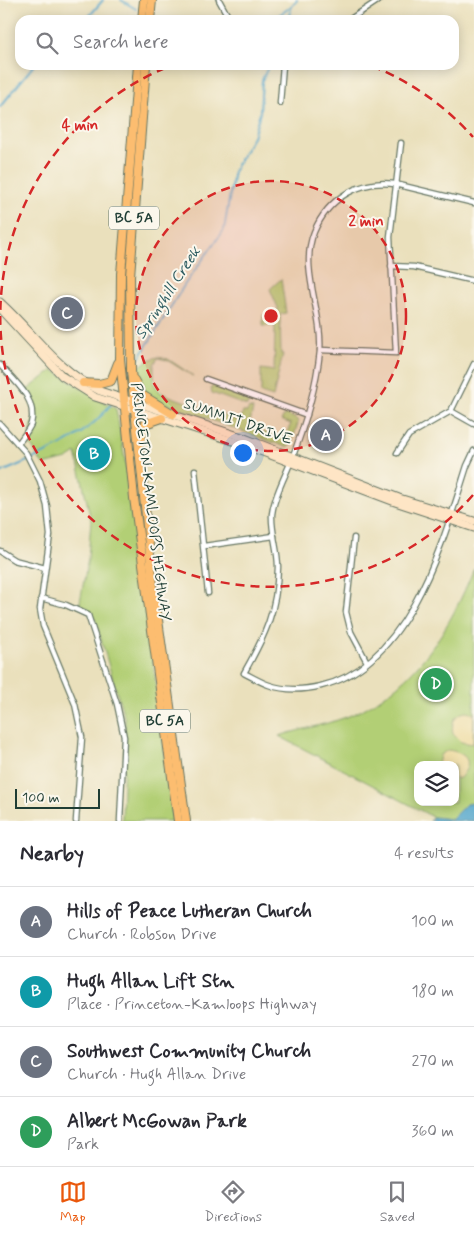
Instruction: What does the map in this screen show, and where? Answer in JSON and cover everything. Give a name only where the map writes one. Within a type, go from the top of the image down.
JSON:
[{"type":"main road","points":[[142,15],[144,0]]},
{"type":"main road","points":[[150,15],[152,0]]},
{"type":"main road","name":"PRINCETON-KAMLOOPS HIGHWAY","points":[[138,70],[121,274],[120,359],[123,403],[178,821]]},
{"type":"main road","name":"PRINCETON-KAMLOOPS HIGHWAY","points":[[146,70],[130,276],[131,371],[133,406],[153,584],[186,821]]},
{"type":"main road","points":[[0,302],[57,362],[83,382],[123,403]]},
{"type":"main road","points":[[0,309],[66,379],[95,396],[123,403]]},
{"type":"main road","points":[[83,382],[100,384],[111,381],[120,359]]},
{"type":"main road","points":[[131,371],[135,386],[142,395],[173,414]]},
{"type":"main road","name":"SUMMIT DRIVE","points":[[123,403],[173,414],[400,498],[474,528]]},
{"type":"main road","name":"SUMMIT DRIVE","points":[[133,406],[162,418],[292,459]]},
{"type":"main road","points":[[139,454],[142,429],[146,424],[162,418]]},
{"type":"main road","name":"SUMMIT DRIVE","points":[[450,517],[474,521]]},
{"type":"street","points":[[218,0],[227,15]]},
{"type":"street","points":[[356,15],[379,0]]},
{"type":"street","points":[[280,103],[283,70]]},
{"type":"street","points":[[320,350],[396,353],[390,237],[401,143]]},
{"type":"street","points":[[474,203],[395,184],[383,182],[366,184],[351,190],[335,200],[314,232],[310,260],[318,308],[320,350],[307,415],[272,514],[278,565],[274,605],[266,633],[244,673],[269,685],[289,689],[310,689],[331,684],[349,676],[383,649],[406,618],[433,566],[474,451]]},
{"type":"street","points":[[391,266],[414,267],[474,281]]},
{"type":"street","points":[[397,453],[409,435],[451,411],[474,364]]},
{"type":"street","points":[[0,365],[23,390],[32,406],[30,424],[18,444]]},
{"type":"street","points":[[206,379],[307,415]]},
{"type":"street","points":[[451,411],[474,424]]},
{"type":"street","points":[[0,424],[26,453],[40,481],[47,506],[50,535],[40,598],[43,626],[75,704],[82,738],[76,821]]},
{"type":"street","points":[[195,470],[208,593]]},
{"type":"street","points":[[204,546],[274,536]]},
{"type":"street","points":[[354,538],[346,612],[351,632],[367,662]]},
{"type":"street","points":[[0,551],[14,560],[45,568]]},
{"type":"street","points":[[40,598],[66,605],[88,615],[117,704],[124,737],[120,821]]},
{"type":"green space","points":[[281,279],[286,313],[280,314],[281,354],[283,354],[273,397],[261,393],[261,369],[274,371],[275,326],[263,326],[263,315],[277,315],[278,308],[270,289]]},
{"type":"green space","points":[[158,357],[168,359],[193,376],[167,360],[158,358],[154,364],[154,384],[161,393],[239,421],[243,412],[247,412],[249,408],[253,409],[249,427],[277,437],[286,434],[291,424],[281,420],[285,414],[297,419],[298,423],[291,445],[286,447],[150,398],[141,386],[135,370],[148,360]]},
{"type":"green space","points":[[53,370],[116,409],[136,524],[173,821],[122,821],[125,720],[95,619],[86,609],[79,607],[88,559],[91,520],[76,453],[67,459],[43,465],[29,442],[34,414],[32,402],[26,391]]},
{"type":"green space","points":[[216,384],[251,399],[247,406],[212,393],[211,388]]},
{"type":"green space","points":[[474,568],[474,803],[466,804],[451,819],[433,817],[279,736],[347,717],[378,701],[414,670],[429,652],[454,612]]},
{"type":"sand","points":[[465,712],[474,713],[473,744],[461,742],[453,734],[452,726],[454,720],[458,715]]},
{"type":"sand","points":[[448,750],[455,751],[464,756],[467,767],[460,778],[459,761],[439,761],[440,755]]},
{"type":"water","points":[[474,803],[474,821],[430,821],[433,817],[451,819],[466,804]]},
{"type":"waterway","name":"Springhill Creek","points":[[90,15],[103,0]]},
{"type":"waterway","name":"Springhill Creek","points":[[121,0],[136,9]]},
{"type":"waterway","name":"Springhill Creek","points":[[290,15],[291,7],[297,0]]},
{"type":"waterway","points":[[279,15],[291,7]]},
{"type":"waterway","name":"Springhill Creek","points":[[0,107],[30,70]]},
{"type":"waterway","name":"Springhill Creek","points":[[134,366],[185,284],[224,230],[234,170],[253,137],[260,112],[262,80],[267,70]]},
{"type":"waterway","name":"Springhill Creek","points":[[0,473],[46,453],[75,437],[88,428],[111,404]]},
{"type":"place","name":"Southwest Community Church","points":[[67,313]]},
{"type":"place","name":"Hills of Peace Lutheran Church","points":[[326,435]]},
{"type":"place","name":"Hugh Allan Lift Stn","points":[[94,454]]},
{"type":"place","name":"Albert McGowan Park","points":[[436,684]]}]
